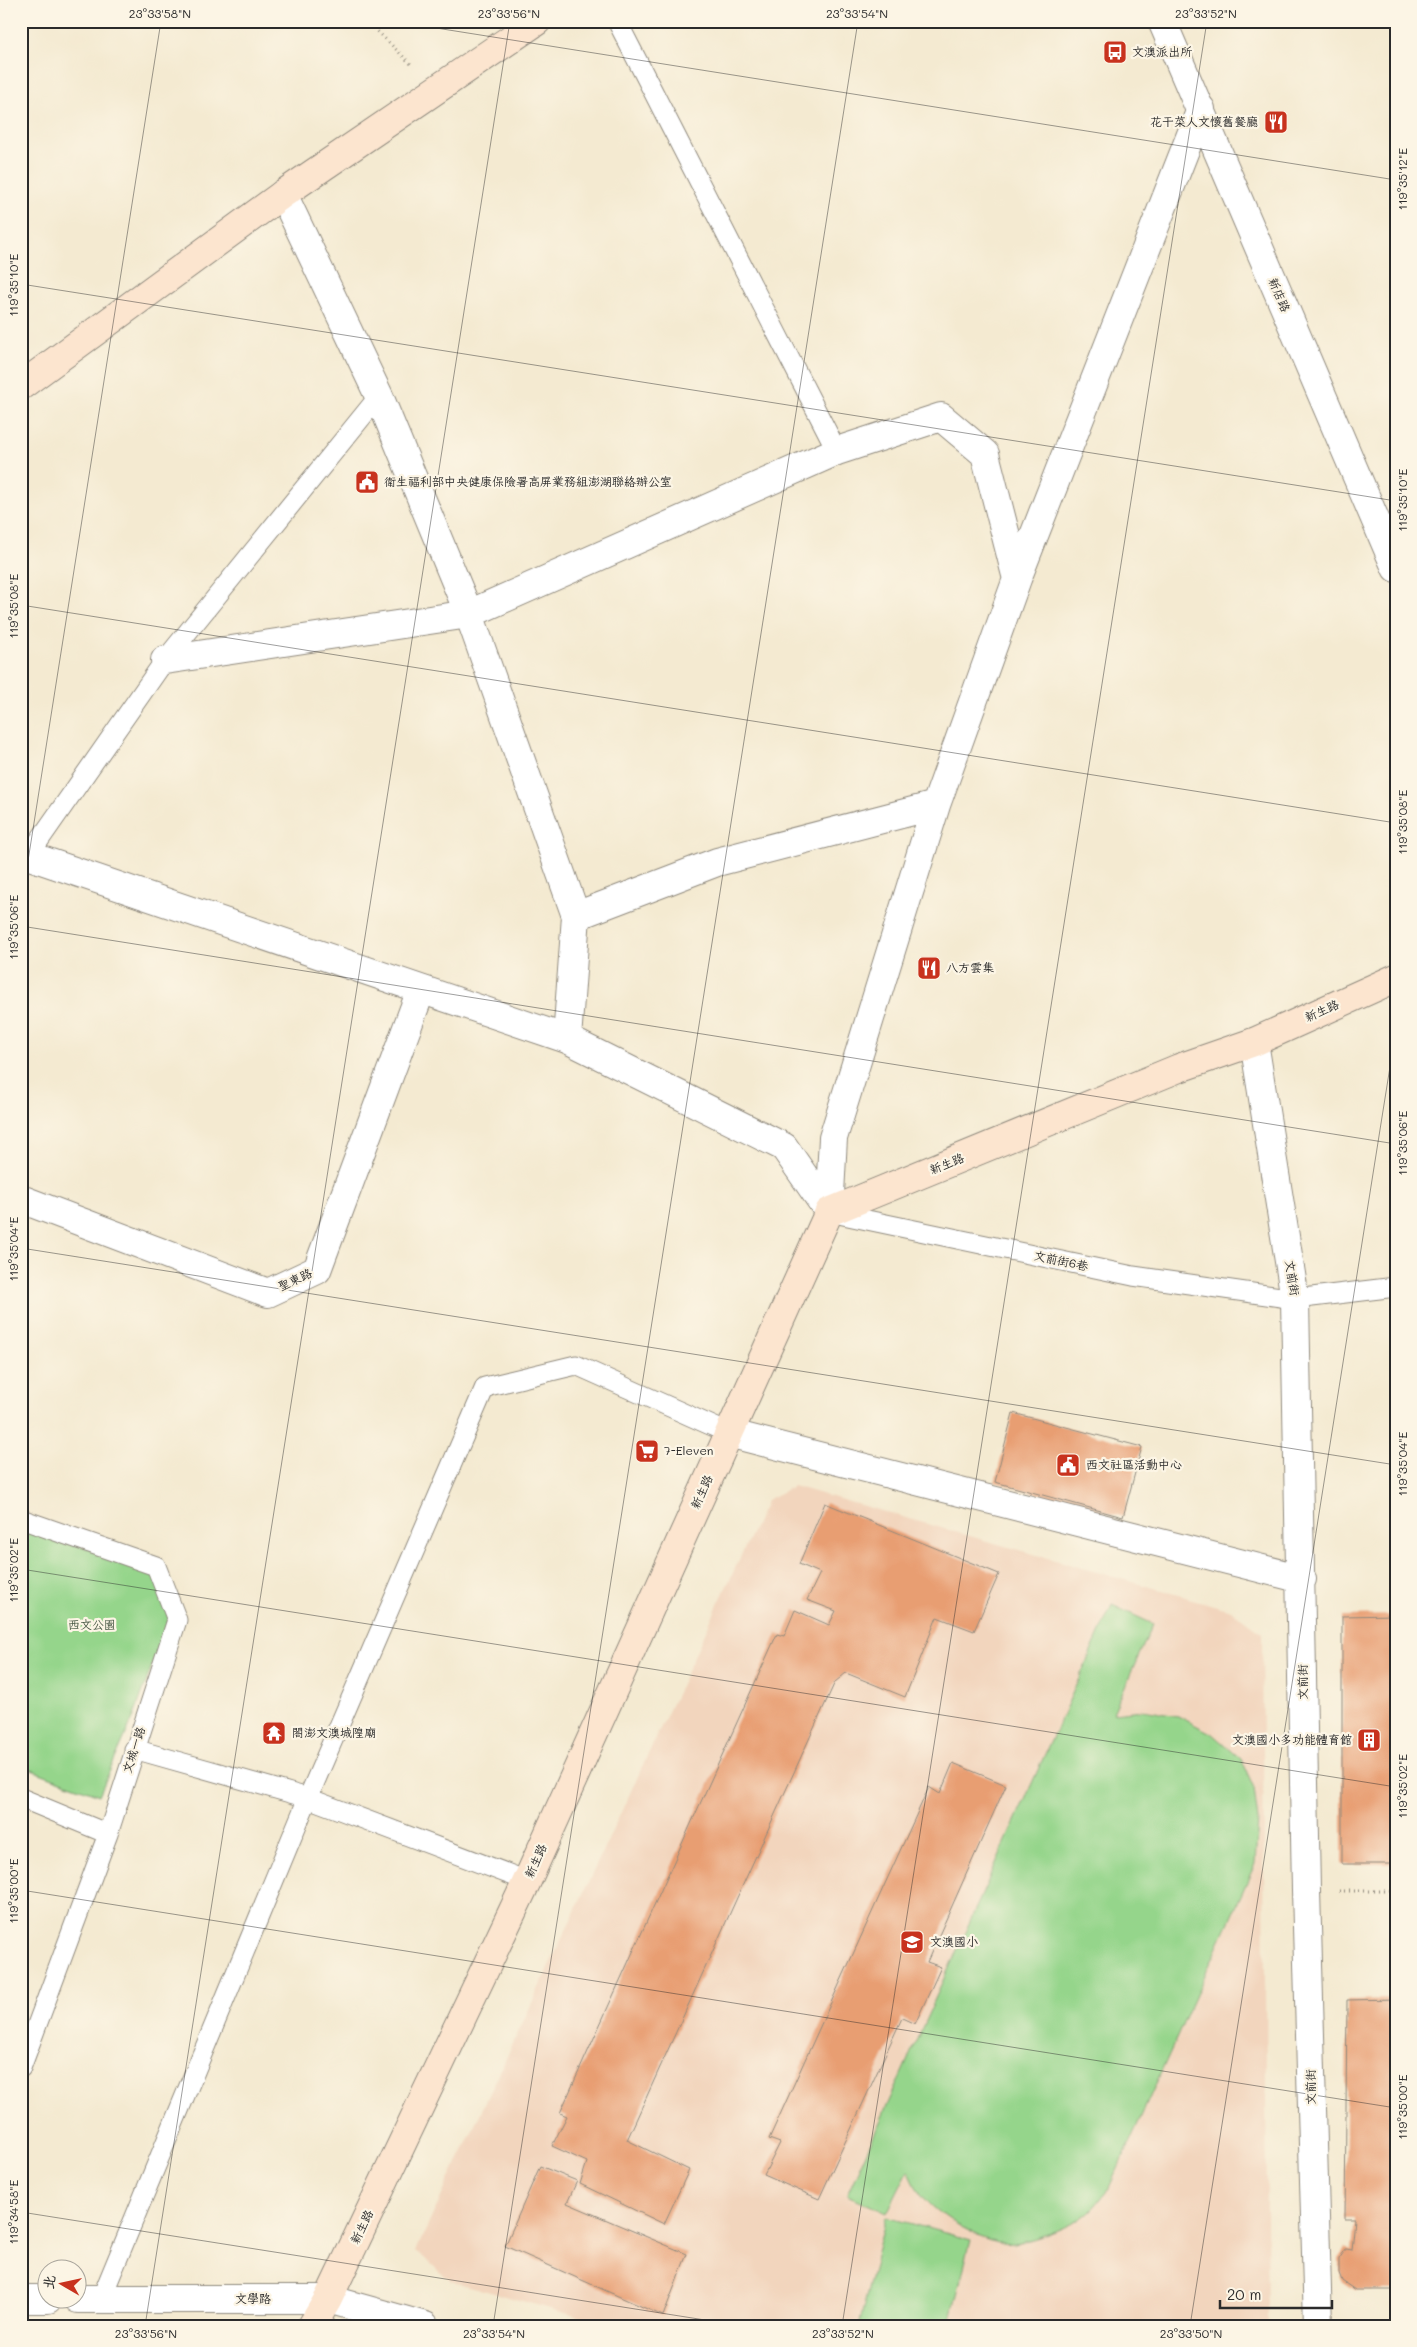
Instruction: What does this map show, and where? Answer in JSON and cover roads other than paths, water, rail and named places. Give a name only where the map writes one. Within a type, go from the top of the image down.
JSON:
[{"type":"main road","points":[[21,386],[282,194],[537,21]]},
{"type":"main road","name":"新生路","points":[[312,2326],[328,2299],[527,1881],[829,1212],[1179,1068],[1254,1042],[1396,978]]},
{"type":"street","name":"新店路","points":[[1162,21],[1396,568]]},
{"type":"street","points":[[829,1212],[833,1138],[936,805],[1017,579],[1201,109]]},
{"type":"street","points":[[282,194],[379,396],[469,614],[576,916],[567,1039]]},
{"type":"street","points":[[165,660],[469,614],[837,451],[941,417],[985,454],[1017,579]]},
{"type":"street","points":[[576,916],[717,862],[936,805]]},
{"type":"street","points":[[25,854],[567,1039],[784,1146],[829,1212]]},
{"type":"street","name":"聖東路","points":[[21,1199],[268,1293],[317,1270],[421,990]]},
{"type":"street","name":"文前街","points":[[1254,1042],[1295,1299],[1302,1579],[1306,1890],[1318,2326]]},
{"type":"street","points":[[728,1433],[1302,1579]]},
{"type":"street","points":[[21,2298],[38,2299]]},
{"type":"street","name":"文學路","points":[[89,2299],[328,2299],[425,2326]]},
{"type":"lane","points":[[617,21],[837,451]]},
{"type":"lane","points":[[25,854],[165,660],[379,396]]},
{"type":"lane","name":"文前街6巷","points":[[829,1212],[1133,1276],[1295,1299],[1396,1288]]},
{"type":"lane","points":[[89,2299],[485,1387],[576,1365],[728,1433]]},
{"type":"lane","name":"文城一路","points":[[21,1519],[156,1566],[177,1620],[108,1834],[21,2068]]},
{"type":"lane","points":[[134,1749],[308,1798],[527,1881]]},
{"type":"lane","points":[[21,1798],[108,1834]]},
{"type":"place","name":"文澳派出所","points":[[1115,52]]},
{"type":"place","name":"花干菜人文懷舊餐廳","points":[[1276,122]]},
{"type":"place","name":"衛生福利部中央健康保險署高屏業務組澎湖聯絡辦公室","points":[[367,482]]},
{"type":"place","name":"八方雲集","points":[[929,968]]},
{"type":"place","name":"7-Eleven","points":[[647,1451]]},
{"type":"place","name":"西文社區活動中心","points":[[1068,1465]]},
{"type":"place","name":"閤澎文澳城隍廟","points":[[274,1733]]},
{"type":"place","name":"文澳國小多功能體育館","points":[[1369,1740]]},
{"type":"place","name":"文澳國小","points":[[912,1942]]},
{"type":"park label","name":"西文公園","points":[[92,1625]]}]
